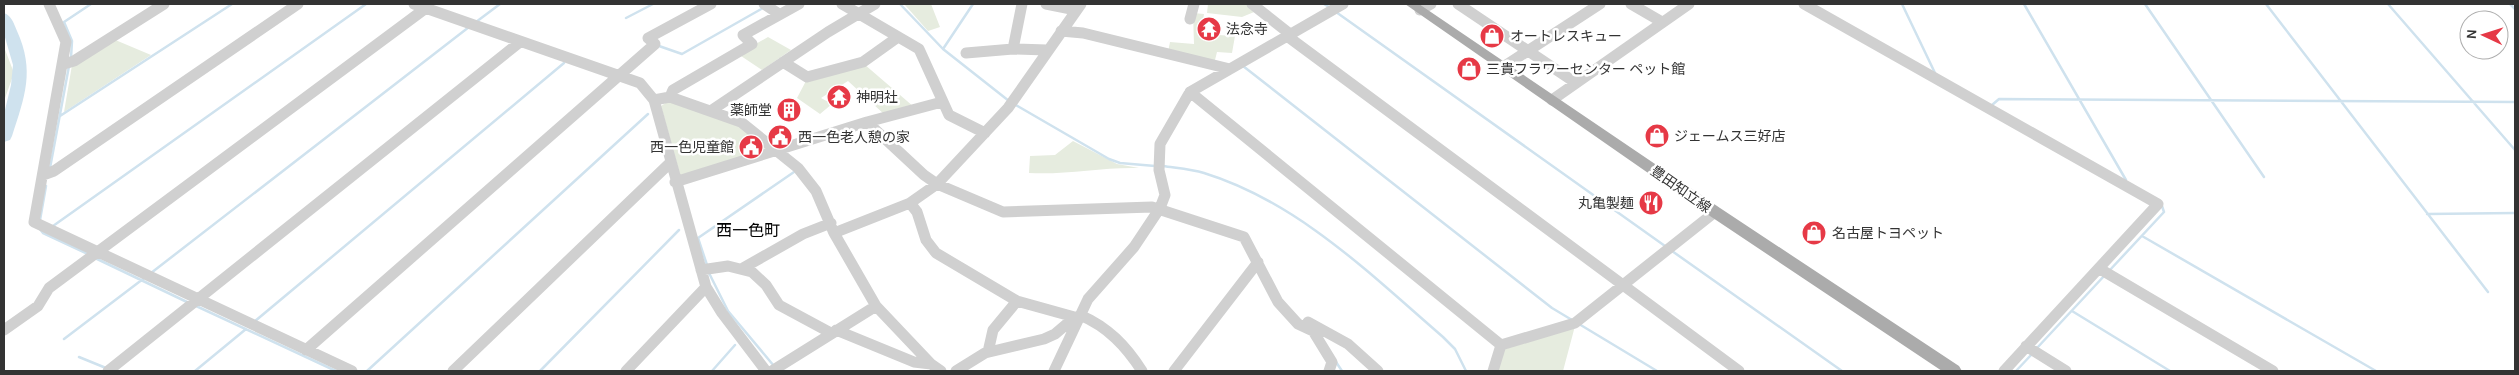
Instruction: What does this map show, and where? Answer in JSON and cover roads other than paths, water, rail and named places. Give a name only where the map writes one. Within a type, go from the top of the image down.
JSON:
[{"type":"main road","name":"豊田知立線","points":[[1421,6],[1503,67],[1715,212],[1954,371]]},
{"type":"street","points":[[49,4],[66,42],[64,64],[34,222],[352,371]]},
{"type":"street","points":[[64,64],[74,61],[164,4]]},
{"type":"street","points":[[43,175],[54,171],[298,4]]},
{"type":"street","points":[[414,4],[640,83],[648,90],[654,100],[671,162],[674,182],[706,287],[722,314],[766,371]]},
{"type":"street","points":[[306,350],[655,44],[648,38],[710,4]]},
{"type":"street","points":[[764,4],[779,14]]},
{"type":"street","points":[[670,97],[673,90],[752,44],[743,35],[798,4]]},
{"type":"street","points":[[842,4],[918,49],[949,115],[985,133]]},
{"type":"street","points":[[712,110],[783,62],[875,4]]},
{"type":"street","points":[[1013,49],[1022,4]]},
{"type":"street","points":[[1046,4],[1079,7]]},
{"type":"street","points":[[1190,19],[1194,4]]},
{"type":"street","points":[[1252,4],[1289,35],[1739,371]]},
{"type":"street","points":[[1054,371],[1078,317],[1088,300],[1134,247],[1160,208],[1165,195],[1159,170],[1160,144],[1190,92],[1343,4]]},
{"type":"street","points":[[1458,4],[1576,82]]},
{"type":"street","points":[[1503,67],[1600,4]]},
{"type":"street","points":[[1631,4],[1662,22]]},
{"type":"street","points":[[1552,100],[1690,4]]},
{"type":"street","points":[[1804,4],[2158,204],[2004,371]]},
{"type":"street","points":[[743,268],[803,234],[832,228],[910,203],[937,184],[1008,108],[1079,7]]},
{"type":"street","points":[[4,330],[18,322],[38,306],[49,288],[426,8]]},
{"type":"street","points":[[1061,31],[1082,33],[1230,69]]},
{"type":"street","points":[[783,62],[808,77],[863,62],[898,37]]},
{"type":"street","points":[[108,371],[520,42]]},
{"type":"street","points":[[966,53],[1013,49],[1047,50]]},
{"type":"street","points":[[46,109],[60,86]]},
{"type":"street","points":[[1190,92],[1501,345]]},
{"type":"street","points":[[654,100],[670,97],[712,110],[741,122],[778,150],[809,180],[832,228],[876,306],[936,368]]},
{"type":"street","points":[[674,182],[867,122],[942,102]]},
{"type":"street","points":[[867,122],[924,175],[937,184],[1003,212],[1160,208],[1244,237],[1285,310],[1298,324],[1315,329],[1348,344],[1378,371]]},
{"type":"street","points":[[453,371],[671,162]]},
{"type":"street","points":[[910,203],[917,212],[926,240],[936,253],[1017,301],[1090,319],[1126,345],[1142,371]]},
{"type":"street","points":[[1501,345],[1575,323],[1715,212]]},
{"type":"street","points":[[1174,371],[1258,262]]},
{"type":"street","points":[[700,270],[731,264],[743,268],[763,281],[774,302],[779,306],[833,332],[914,362],[936,368]]},
{"type":"street","points":[[2100,269],[2273,371]]},
{"type":"street","points":[[626,371],[706,287]]},
{"type":"street","points":[[1284,298],[1301,318],[1315,329],[1332,362],[1328,371]]},
{"type":"street","points":[[988,352],[993,330],[1017,301]]},
{"type":"street","points":[[772,371],[876,306]]},
{"type":"street","points":[[956,371],[988,352],[1044,340],[1078,317]]},
{"type":"street","points":[[1493,371],[1501,345]]},
{"type":"street","points":[[2026,346],[2066,371]]},
{"type":"waterway","points":[[71,58],[72,41],[64,22],[91,4]]},
{"type":"waterway","points":[[60,116],[232,4]]},
{"type":"waterway","points":[[53,226],[366,4]]},
{"type":"waterway","points":[[476,22],[500,4]]},
{"type":"waterway","points":[[626,18],[653,4]]},
{"type":"waterway","points":[[900,4],[943,49]]},
{"type":"waterway","points":[[943,49],[973,4]]},
{"type":"waterway","points":[[1324,4],[1329,7]]},
{"type":"waterway","points":[[1902,4],[1935,73]]},
{"type":"waterway","points":[[2024,4],[2079,99]]},
{"type":"waterway","points":[[2145,4],[2211,100]]},
{"type":"waterway","points":[[2266,4],[2341,101]]},
{"type":"waterway","points":[[2388,4],[2473,102]]},
{"type":"waterway","points":[[2510,4],[2515,9]]},
{"type":"waterway","points":[[659,46],[682,54],[763,8]]},
{"type":"waterway","points":[[1336,12],[1665,246]]},
{"type":"waterway","points":[[4,18],[19,55],[20,65],[17,96],[4,136]]},
{"type":"waterway","points":[[151,273],[469,27]]},
{"type":"waterway","points":[[943,49],[1009,101]]},
{"type":"waterway","points":[[254,322],[564,63]]},
{"type":"waterway","points":[[50,168],[69,66]]},
{"type":"waterway","points":[[1243,66],[1552,308],[1572,320]]},
{"type":"waterway","points":[[1992,105],[1999,99],[2079,99]]},
{"type":"waterway","points":[[2079,99],[2211,100]]},
{"type":"waterway","points":[[2079,99],[2126,180]]},
{"type":"waterway","points":[[2211,100],[2341,101]]},
{"type":"waterway","points":[[2211,100],[2264,177]]},
{"type":"waterway","points":[[2341,101],[2473,102]]},
{"type":"waterway","points":[[2341,101],[2428,214]]},
{"type":"waterway","points":[[2473,102],[2515,102]]},
{"type":"waterway","points":[[2473,102],[2515,150]]},
{"type":"waterway","points":[[1014,104],[1109,159],[1120,163],[1155,166]]},
{"type":"waterway","points":[[367,371],[648,114]]},
{"type":"waterway","points":[[1163,166],[1204,173],[1238,186],[1271,202],[1302,221],[1360,265],[1443,337],[1455,349],[1466,371]]},
{"type":"waterway","points":[[707,265],[698,238],[794,172]]},
{"type":"waterway","points":[[40,220],[46,186]]},
{"type":"waterway","points":[[2109,271],[2164,212],[2162,206]]},
{"type":"waterway","points":[[2428,214],[2515,213]]},
{"type":"waterway","points":[[2428,214],[2488,292]]},
{"type":"waterway","points":[[39,228],[43,233],[88,254]]},
{"type":"waterway","points":[[540,371],[679,230]]},
{"type":"waterway","points":[[2142,236],[2376,371]]},
{"type":"waterway","points":[[1672,251],[1842,371]]},
{"type":"waterway","points":[[95,258],[141,280]]},
{"type":"waterway","points":[[709,273],[728,311],[774,366]]},
{"type":"waterway","points":[[2037,348],[2105,275]]},
{"type":"waterway","points":[[64,339],[141,280]]},
{"type":"waterway","points":[[141,280],[187,302]]},
{"type":"waterway","points":[[194,305],[246,329]]},
{"type":"waterway","points":[[2072,311],[2170,371]]},
{"type":"waterway","points":[[1579,324],[1657,371]]},
{"type":"waterway","points":[[195,371],[246,329]]},
{"type":"waterway","points":[[246,329],[336,371]]},
{"type":"waterway","points":[[712,371],[735,345]]},
{"type":"waterway","points":[[2016,371],[2032,354]]},
{"type":"waterway","points":[[79,357],[106,368]]},
{"type":"waterway","points":[[1336,362],[1342,371]]},
{"type":"place","name":"法念寺","points":[[1209,29]]},
{"type":"place","name":"オートレスキュー","points":[[1492,36]]},
{"type":"place","name":"三貴フラワーセンター ペット館","points":[[1469,69]]},
{"type":"place","name":"神明社","points":[[839,97]]},
{"type":"place","name":"薬師堂","points":[[789,110]]},
{"type":"place","name":"ジェームス三好店","points":[[1657,136]]},
{"type":"place","name":"西一色老人憩の家","points":[[780,137]]},
{"type":"place","name":"西一色児童館","points":[[751,147]]},
{"type":"place","name":"丸亀製麺","points":[[1651,203]]},
{"type":"place","name":"名古屋トヨペット","points":[[1814,233]]},
{"type":"district","name":"西一色町","points":[[748,230]]}]
